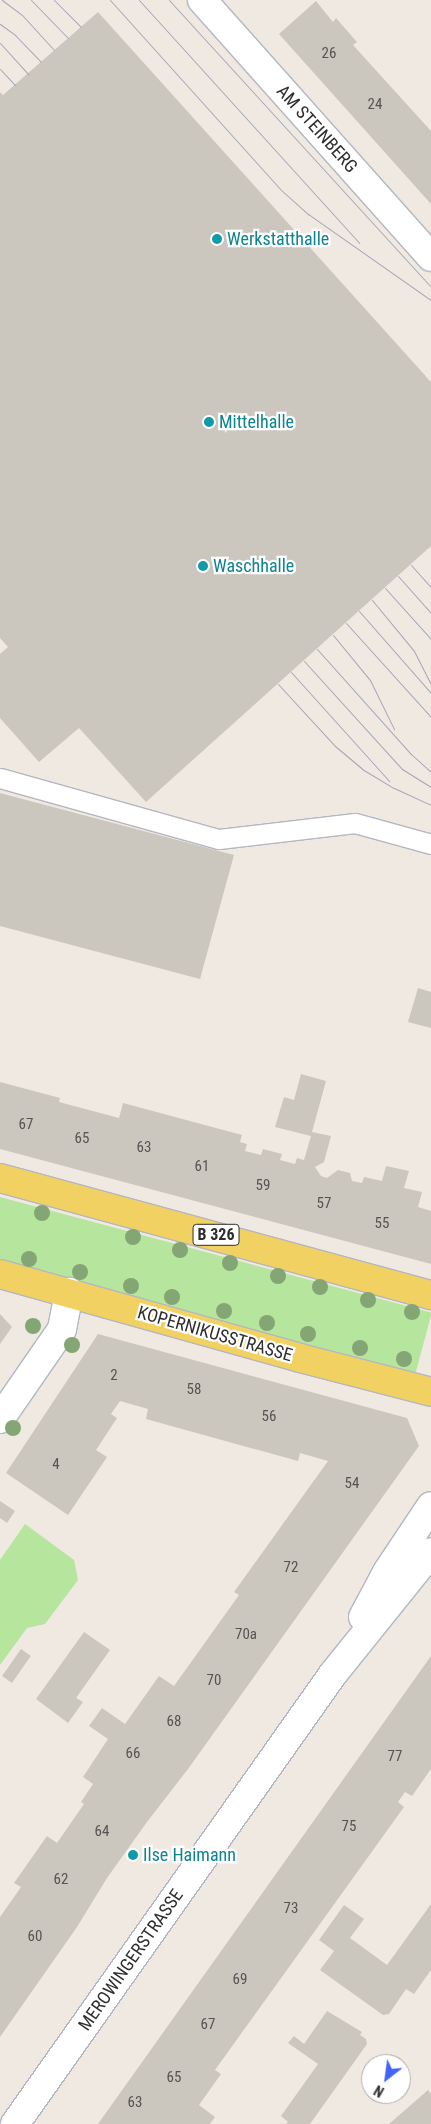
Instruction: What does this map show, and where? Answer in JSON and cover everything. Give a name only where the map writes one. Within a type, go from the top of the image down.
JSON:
[{"type":"main road","name":"AM STEINBERG","points":[[202,0],[431,257]]},
{"type":"main road","name":"B 326","points":[[0,1178],[431,1295]]},
{"type":"main road","name":"KOPERNIKUSSTRASSE","points":[[0,1274],[300,1358],[431,1392]]},
{"type":"main road","points":[[0,1419],[62,1329],[69,1292]]},
{"type":"main road","name":"MEROWINGERSTRASSE","points":[[333,1674],[387,1572],[431,1506]]},
{"type":"main road","name":"MEROWINGERSTRASSE","points":[[15,2124],[333,1674],[431,1552]]},
{"type":"lane","points":[[0,778],[219,839],[355,823],[431,844]]},
{"type":"green space","points":[[0,1197],[431,1312],[415,1374],[0,1262]]},
{"type":"green space","points":[[25,1524],[74,1560],[78,1580],[45,1624],[27,1628],[0,1665],[0,1560]]},
{"type":"building","points":[[316,1],[333,22],[336,18],[357,42],[353,45],[431,131],[431,204],[279,34]]},
{"type":"building","points":[[98,12],[431,382],[431,546],[146,802],[79,728],[39,762],[0,718],[0,654],[8,647],[0,638],[0,92],[3,95]]},
{"type":"building","points":[[0,793],[234,855],[200,979],[0,926]]},
{"type":"building","points":[[418,988],[431,992],[431,1028],[408,1022]]},
{"type":"building","points":[[301,1074],[326,1081],[312,1132],[331,1136],[324,1162],[315,1167],[321,1176],[327,1178],[338,1170],[350,1173],[352,1181],[362,1183],[364,1177],[382,1181],[386,1166],[409,1171],[404,1188],[422,1192],[418,1207],[431,1211],[431,1264],[0,1149],[0,1082],[60,1098],[59,1102],[119,1118],[123,1103],[242,1135],[240,1142],[247,1144],[245,1151],[261,1155],[263,1149],[282,1154],[280,1160],[295,1164],[297,1158],[304,1160],[311,1136],[275,1127],[284,1097],[294,1100]]},
{"type":"building","points":[[0,1314],[12,1327],[0,1344]]},
{"type":"building","points":[[98,1334],[407,1418],[419,1446],[188,1769],[107,1878],[77,1927],[0,2037],[0,1917],[21,1887],[14,1883],[47,1836],[57,1843],[84,1804],[81,1802],[93,1784],[83,1777],[108,1739],[89,1726],[102,1708],[125,1724],[159,1676],[174,1686],[239,1595],[234,1592],[328,1461],[300,1453],[298,1461],[146,1419],[148,1409],[120,1401],[111,1414],[117,1418],[96,1450],[107,1457],[68,1515],[6,1473]]},
{"type":"building","points":[[0,1501],[15,1511],[7,1523],[0,1518]]},
{"type":"building","points":[[84,1632],[110,1650],[76,1698],[83,1702],[68,1723],[36,1699]]},
{"type":"building","points":[[21,1649],[31,1656],[12,1683],[2,1676]]},
{"type":"building","points":[[431,1656],[431,1769],[412,1796],[405,1792],[398,1802],[404,1807],[215,2070],[221,2074],[199,2105],[215,2117],[210,2124],[98,2124]]},
{"type":"building","points":[[431,1904],[431,1970],[414,1994],[406,1989],[389,2014],[383,2015],[320,1970],[334,1951],[319,1940],[344,1905],[364,1919],[350,1938],[387,1965]]},
{"type":"building","points":[[327,2011],[362,2032],[360,2035],[366,2039],[367,2044],[310,2124],[286,2124],[288,2122],[281,2116],[318,2064],[288,2043],[294,2036],[304,2044]]},
{"type":"building","points":[[428,2090],[431,2094],[431,2124],[389,2124]]},
{"type":"tram line","points":[[2,0],[23,16],[54,50]]},
{"type":"tram line","points":[[31,0],[68,38]]},
{"type":"tram line","points":[[54,0],[81,27]]},
{"type":"tram line","points":[[110,0],[280,189],[308,214],[431,300]]},
{"type":"tram line","points":[[139,0],[359,243]]},
{"type":"tram line","points":[[169,0],[431,287]]},
{"type":"tram line","points":[[0,24],[15,35],[41,62]]},
{"type":"tram line","points":[[0,43],[28,74]]},
{"type":"tram line","points":[[0,69],[15,85]]},
{"type":"tram line","points":[[411,565],[431,587]]},
{"type":"tram line","points":[[398,576],[431,613]]},
{"type":"tram line","points":[[385,588],[431,639]]},
{"type":"tram line","points":[[372,600],[414,651],[431,684]]},
{"type":"tram line","points":[[359,611],[431,693]]},
{"type":"tram line","points":[[346,623],[431,717]]},
{"type":"tram line","points":[[333,635],[370,680],[394,729]]},
{"type":"tram line","points":[[317,649],[411,754],[431,772]]},
{"type":"tram line","points":[[304,661],[402,769],[431,787]]},
{"type":"tram line","points":[[291,672],[389,781]]},
{"type":"tram line","points":[[278,684],[335,746],[362,769],[394,788],[431,805]]},
{"type":"place","name":"Werkstatthalle","points":[[217,239]]},
{"type":"place","name":"Mittelhalle","points":[[209,422]]},
{"type":"place","name":"Waschhalle","points":[[203,566]]},
{"type":"place","name":"Ilse Haimann","points":[[133,1855]]}]
